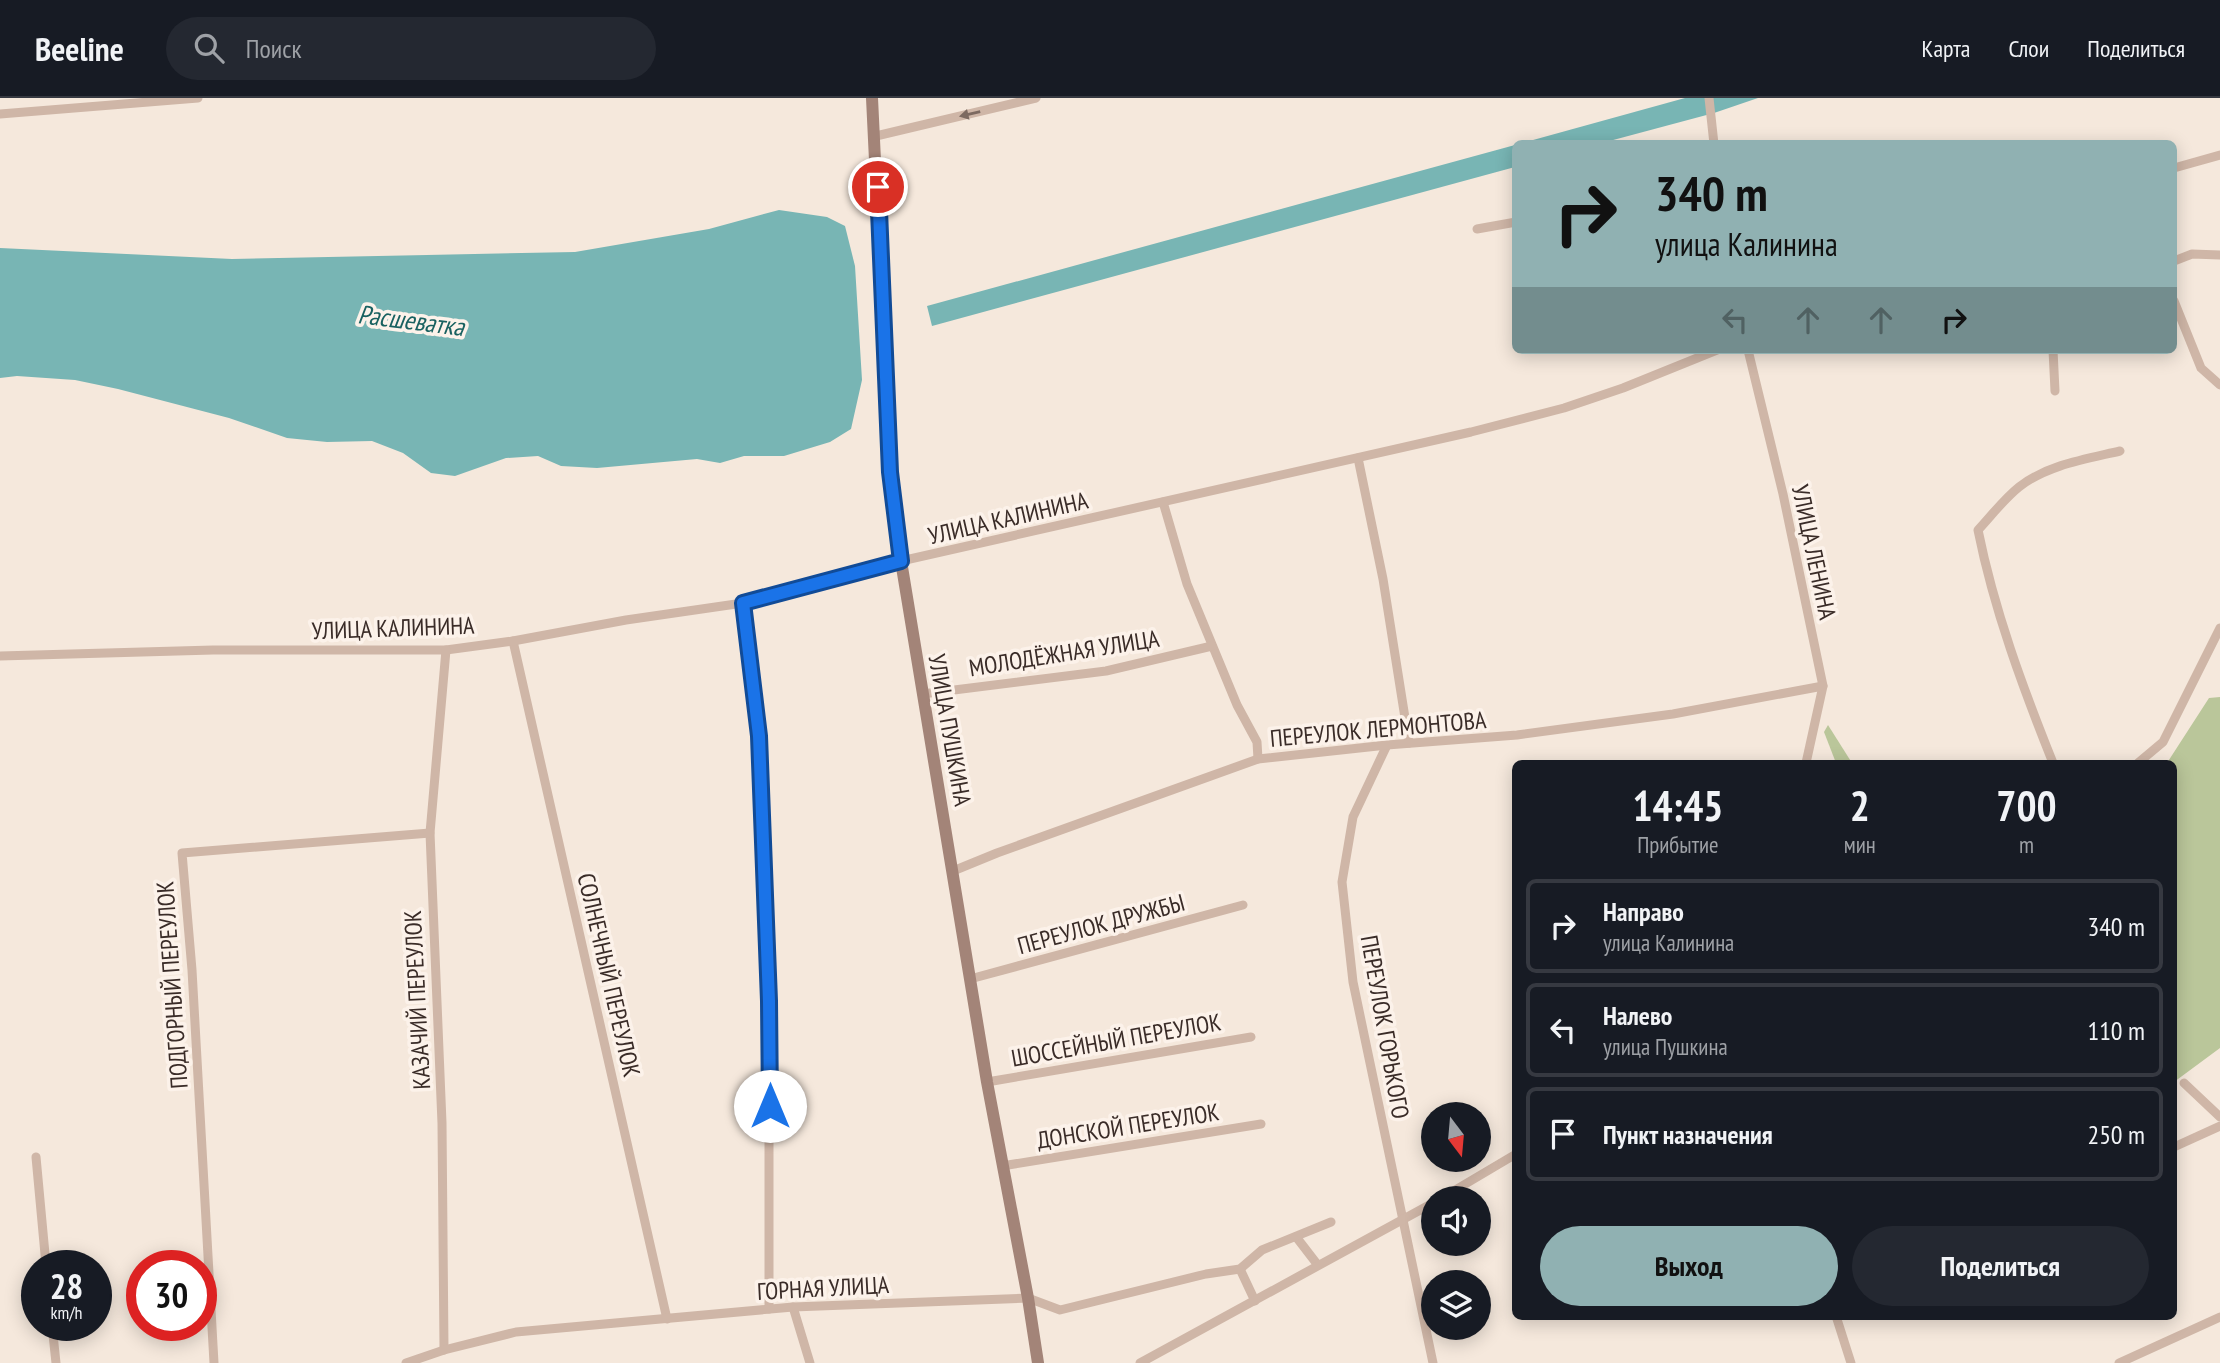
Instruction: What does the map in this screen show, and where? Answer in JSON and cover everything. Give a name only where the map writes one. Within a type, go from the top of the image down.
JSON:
[{"type":"main road","name":"УЛИЦА ПУШКИНА","points":[[872,98],[876,136],[890,472],[901,561],[987,1082],[1038,1363]]},
{"type":"street","points":[[0,114],[119,101],[198,98]]},
{"type":"street","points":[[876,136],[1036,98]]},
{"type":"street","points":[[1709,98],[1714,140]]},
{"type":"street","points":[[2177,166],[2220,155]]},
{"type":"street","points":[[1476,229],[1512,223]]},
{"type":"street","points":[[2177,260],[2192,254],[2220,255]]},
{"type":"street","points":[[2177,308],[2201,368],[2220,385]]},
{"type":"street","name":"УЛИЦА КАЛИНИНА","points":[[0,656],[213,650],[446,650],[743,603],[901,561],[1358,458],[1564,408],[1623,388],[1707,354]]},
{"type":"street","name":"УЛИЦА ЛЕНИНА","points":[[1749,354],[1783,494],[1823,686],[1807,760]]},
{"type":"street","points":[[2053,354],[2055,391]]},
{"type":"street","points":[[2052,760],[2034,716],[1996,599],[1978,530],[2019,488],[2036,476],[2067,463],[2120,451]]},
{"type":"street","points":[[1358,458],[1383,579],[1409,743]]},
{"type":"street","points":[[1163,502],[1186,584],[1237,705],[1257,742],[1258,759]]},
{"type":"street","points":[[743,603],[759,736],[763,812],[769,1001],[769,1309]]},
{"type":"street","points":[[2142,760],[2163,742],[2220,628]]},
{"type":"street","name":"СОЛНЕЧНЫЙ ПЕРЕУЛОК","points":[[513,641],[667,1319]]},
{"type":"street","name":"МОЛОДЁЖНАЯ УЛИЦА","points":[[922,694],[1106,671],[1212,646]]},
{"type":"street","name":"КАЗАЧИЙ ПЕРЕУЛОК","points":[[444,1350],[442,1123],[430,832],[446,650]]},
{"type":"street","name":"ПЕРЕУЛОК ЛЕРМОНТОВА","points":[[953,871],[1258,759],[1556,730],[1673,714],[1823,686]]},
{"type":"street","name":"ПЕРЕУЛОК ГОРЬКОГО","points":[[1387,745],[1353,817],[1342,882],[1353,982],[1433,1363]]},
{"type":"street","name":"ПОДГОРНЫЙ ПЕРЕУЛОК","points":[[214,1363],[183,853],[430,832]]},
{"type":"street","name":"ПЕРЕУЛОК ДРУЖБЫ","points":[[970,979],[1243,905]]},
{"type":"street","name":"ШОССЕЙНЫЙ ПЕРЕУЛОК","points":[[987,1082],[1251,1037]]},
{"type":"street","points":[[2185,1083],[2220,1117]]},
{"type":"street","name":"ДОНСКОЙ ПЕРЕУЛОК","points":[[1002,1166],[1261,1124]]},
{"type":"street","points":[[2177,1146],[2220,1126]]},
{"type":"street","points":[[1462,1186],[1512,1156]]},
{"type":"street","points":[[36,1157],[45,1250]]},
{"type":"street","points":[[1140,1363],[1317,1264],[1421,1210]]},
{"type":"street","name":"ГОРНАЯ УЛИЦА","points":[[406,1363],[444,1350],[516,1332],[793,1307],[1028,1298],[1060,1310],[1206,1274],[1240,1269],[1262,1250],[1331,1222]]},
{"type":"street","points":[[1297,1238],[1317,1264]]},
{"type":"street","points":[[1240,1269],[1255,1301]]},
{"type":"street","points":[[793,1307],[810,1363]]},
{"type":"street","points":[[2119,1363],[2220,1317]]},
{"type":"street","points":[[1837,1320],[1852,1363]]},
{"type":"street","points":[[54,1341],[56,1363]]},
{"type":"green space","points":[[2220,697],[2220,1048],[2177,1080],[2177,760],[2169,760],[2209,698]]},
{"type":"green space","points":[[1828,725],[1850,760],[1835,760],[1824,732]]},
{"type":"water","points":[[1685,98],[1758,98],[1714,113],[1613,140],[1533,140]]},
{"type":"water","points":[[1512,146],[1512,168],[932,326],[927,306]]},
{"type":"water","name":"Расшеватка","points":[[779,210],[827,217],[845,226],[855,266],[862,380],[851,429],[830,442],[784,456],[744,456],[720,463],[697,459],[597,468],[561,466],[538,456],[506,458],[455,476],[431,473],[403,453],[372,441],[327,442],[287,438],[229,418],[75,380],[17,376],[0,378],[0,248],[232,259],[575,252],[709,229]]},
{"type":"route","points":[[770,1106],[769,1001],[759,736],[743,603],[901,561],[890,472],[878,187]]}]
